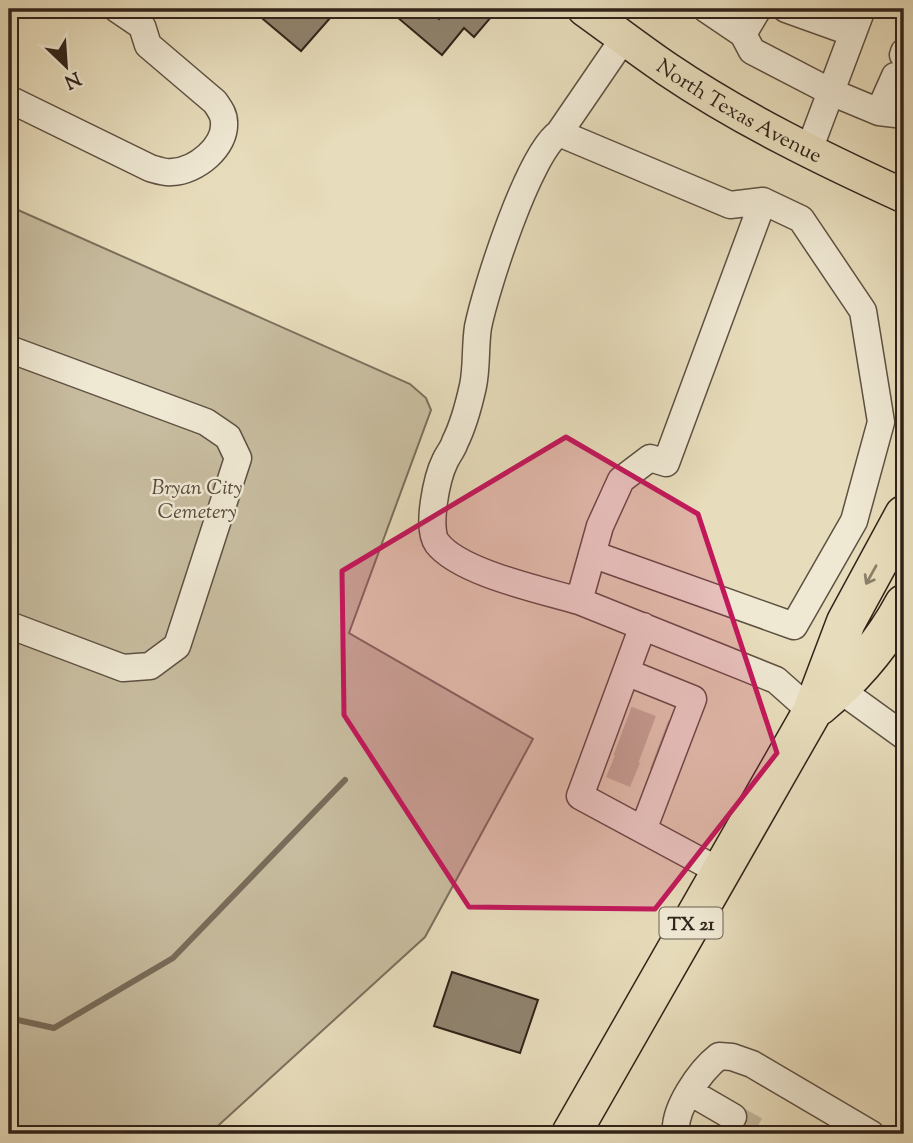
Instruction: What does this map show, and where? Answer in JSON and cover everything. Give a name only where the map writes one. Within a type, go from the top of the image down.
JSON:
[{"type":"highway","name":"TX 21","points":[[826,700],[846,622],[904,515]]},
{"type":"highway","name":"TX 21","points":[[571,1134],[721,872],[826,700],[890,631],[904,604]]},
{"type":"main road","name":"North Texas Avenue","points":[[584,9],[668,70],[748,118],[904,196]]},
{"type":"lane","points":[[9,99],[150,168],[170,173],[198,164],[209,155],[221,137],[225,123],[222,112],[215,102],[148,45],[147,17],[117,9]]},
{"type":"lane","points":[[706,9],[743,34],[752,51],[831,92],[892,113],[901,61]]},
{"type":"lane","points":[[743,34],[758,9]]},
{"type":"lane","points":[[786,9],[846,19],[831,92],[809,150]]},
{"type":"lane","points":[[624,38],[559,133],[550,139],[530,173],[493,276],[478,327],[473,385],[456,441],[444,463],[431,522],[436,542],[460,563],[579,601],[826,700],[904,736]]},
{"type":"lane","points":[[559,133],[730,205],[762,201],[801,219],[863,311],[881,422],[854,521],[794,626],[592,554]]},
{"type":"lane","points":[[579,601],[600,526],[621,481],[650,458],[666,463],[762,201]]},
{"type":"lane","points":[[9,349],[206,422],[228,438],[238,458],[177,646],[150,666],[123,668],[9,625]]},
{"type":"lane","points":[[643,626],[626,672],[611,739],[580,796],[721,872]]},
{"type":"lane","points":[[626,672],[692,699],[663,759],[643,830]]},
{"type":"lane","points":[[676,1134],[675,1122],[690,1092],[707,1066],[719,1056],[752,1064],[871,1134]]},
{"type":"lane","points":[[690,1092],[733,1117]]},
{"type":"highlighted area","points":[[566,437],[698,514],[777,753],[655,909],[469,907],[344,715],[342,571]]},
{"type":"green space","name":"Bryan City Cemetery","points":[[9,206],[410,384],[426,398],[431,410],[349,633],[533,739],[425,937],[209,1134],[9,1134]]},
{"type":"building","points":[[251,9],[338,9],[301,51]]},
{"type":"building","points":[[404,9],[427,9],[439,19],[446,10],[444,9],[483,9],[492,16],[474,37],[464,28],[442,55],[397,17]]},
{"type":"building","points":[[452,972],[538,1000],[520,1053],[434,1026]]},
{"type":"waterway","points":[[9,1018],[54,1028],[173,958],[345,780]]},
{"type":"tunnel","points":[[627,719],[667,734]]},
{"type":"tunnel","points":[[618,743],[658,758]]},
{"type":"tunnel","points":[[611,765],[649,781]]},
{"type":"tunnel","points":[[733,1117],[763,1134]]}]
